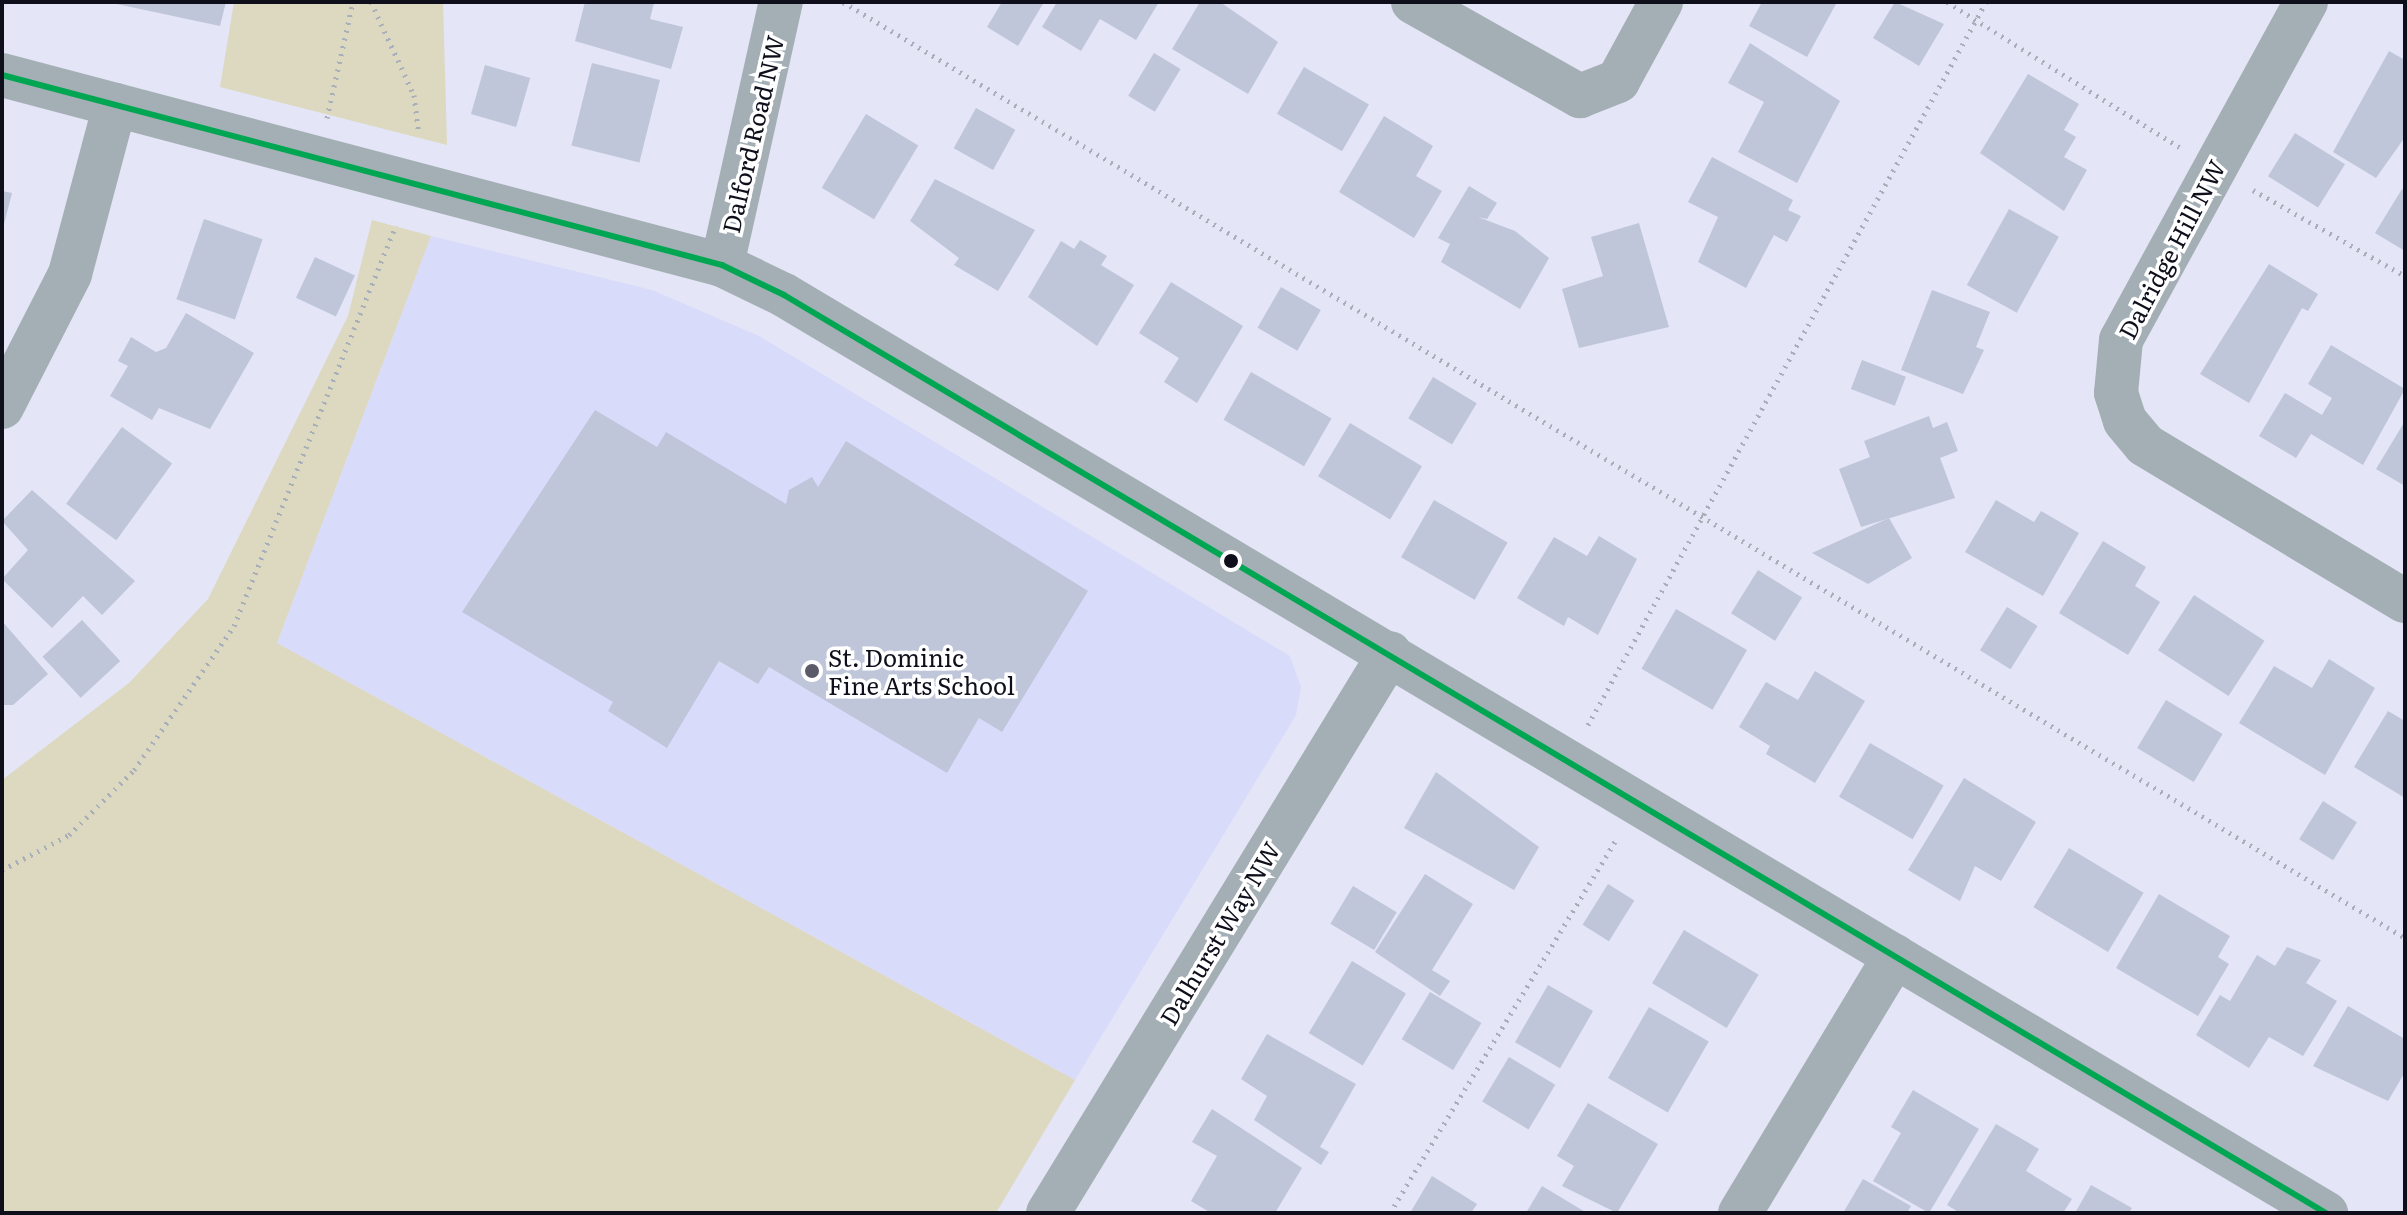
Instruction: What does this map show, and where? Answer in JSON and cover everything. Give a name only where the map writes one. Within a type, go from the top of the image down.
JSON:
[{"type":"street","name":"Dalford Road NW","points":[[722,265],[781,2]]},
{"type":"street","points":[[1413,2],[1580,96],[1618,81],[1661,2]]},
{"type":"street","name":"Dalridge Hill NW","points":[[2306,2],[2121,340],[2116,393],[2125,421],[2145,445],[2405,601]]},
{"type":"street","points":[[2,75],[722,265],[841,327],[2326,1213]]},
{"type":"street","points":[[2,407],[70,274],[115,105]]},
{"type":"street","name":"Dalhurst Way NW","points":[[1048,1213],[1390,653]]},
{"type":"street","points":[[1740,1213],[1895,956]]},
{"type":"path","points":[[326,119],[353,2]]},
{"type":"path","points":[[371,2],[414,95],[418,130]]},
{"type":"path","points":[[843,2],[2405,938]]},
{"type":"path","points":[[1947,2],[2184,150]]},
{"type":"path","points":[[1587,726],[1986,2]]},
{"type":"path","points":[[2240,182],[2405,276]]},
{"type":"path","points":[[2,870],[69,835],[134,770],[234,626],[396,226]]},
{"type":"path","points":[[1390,1213],[1617,837]]},
{"type":"shaded area","points":[[234,2],[443,2],[447,145],[220,87]]},
{"type":"shaded area","points":[[372,220],[431,236],[277,643],[1075,1080],[996,1213],[2,1213],[2,780],[129,683],[208,599],[348,316]]},
{"type":"shaded area","name":"St. Dominic Fine Arts School","points":[[431,236],[652,290],[759,336],[1290,656],[1301,687],[1296,715],[1075,1080],[277,643]]},
{"type":"building","points":[[112,2],[226,2],[220,26],[112,3]]},
{"type":"building","points":[[585,2],[654,3],[650,19],[683,27],[671,69],[575,41]]},
{"type":"building","points":[[1002,2],[1044,2],[1018,46],[987,27]]},
{"type":"building","points":[[1057,2],[1159,2],[1136,40],[1100,19],[1081,51],[1042,27]]},
{"type":"building","points":[[1200,2],[1220,2],[1278,42],[1248,94],[1172,49]]},
{"type":"building","points":[[1762,2],[1837,2],[1807,57],[1749,26]]},
{"type":"building","points":[[1895,2],[1944,24],[1919,66],[1873,38]]},
{"type":"building","points":[[1750,43],[1840,101],[1797,183],[1738,152],[1764,102],[1728,83]]},
{"type":"building","points":[[2389,51],[2405,60],[2405,137],[2376,178],[2333,152]]},
{"type":"building","points":[[1154,53],[1181,69],[1155,112],[1128,96]]},
{"type":"building","points":[[592,63],[660,80],[639,162],[571,145]]},
{"type":"building","points":[[485,65],[530,78],[516,127],[471,114]]},
{"type":"building","points":[[1304,67],[1369,104],[1342,151],[1277,114]]},
{"type":"building","points":[[2028,74],[2079,104],[2064,130],[2076,137],[2064,157],[2087,170],[2064,211],[1980,153]]},
{"type":"building","points":[[976,108],[1015,130],[993,170],[954,148]]},
{"type":"building","points":[[866,114],[918,145],[874,219],[822,188]]},
{"type":"building","points":[[1384,116],[1433,146],[1416,176],[1442,191],[1414,238],[1339,192]]},
{"type":"building","points":[[2295,133],[2345,164],[2318,208],[2268,176]]},
{"type":"building","points":[[1712,157],[1793,200],[1788,210],[1801,216],[1787,242],[1774,235],[1746,288],[1698,262],[1718,217],[1688,202]]},
{"type":"building","points":[[935,179],[1035,230],[998,291],[954,265],[959,258],[910,221]]},
{"type":"building","points":[[1469,186],[1497,203],[1487,219],[1478,217],[1515,231],[1549,258],[1520,309],[1441,262],[1450,244],[1438,238]]},
{"type":"building","points":[[2402,189],[2405,191],[2405,251],[2375,233]]},
{"type":"building","points":[[2,191],[12,193],[3,228],[2,228]]},
{"type":"building","points":[[2009,209],[2059,237],[2017,313],[1967,285]]},
{"type":"building","points":[[204,219],[263,239],[235,320],[176,299]]},
{"type":"building","points":[[1639,223],[1669,327],[1579,348],[1562,289],[1603,276],[1591,237]]},
{"type":"building","points":[[1080,240],[1107,256],[1101,265],[1134,285],[1097,346],[1028,297],[1061,241],[1074,249]]},
{"type":"building","points":[[315,257],[355,276],[336,316],[296,298]]},
{"type":"building","points":[[2269,264],[2318,294],[2308,311],[2302,308],[2249,403],[2200,374]]},
{"type":"building","points":[[1171,282],[1243,326],[1197,403],[1164,382],[1179,358],[1139,333]]},
{"type":"building","points":[[1281,287],[1321,310],[1297,351],[1258,328]]},
{"type":"building","points":[[1932,290],[1990,312],[1976,347],[1984,350],[1963,394],[1901,370]]},
{"type":"building","points":[[186,313],[254,353],[210,429],[159,408],[152,420],[110,396],[128,366],[118,361],[131,337],[156,352],[166,348]]},
{"type":"building","points":[[2331,345],[2405,389],[2363,465],[2311,434],[2296,458],[2259,436],[2285,393],[2322,415],[2332,398],[2308,384]]},
{"type":"building","points":[[1862,360],[1906,377],[1895,406],[1851,389]]},
{"type":"building","points":[[1251,372],[1332,418],[1304,466],[1224,420]]},
{"type":"building","points":[[1433,377],[1477,403],[1452,444],[1408,418]]},
{"type":"building","points":[[595,410],[657,447],[666,432],[786,504],[789,490],[812,477],[818,487],[846,441],[1088,591],[1002,732],[979,718],[947,773],[769,667],[758,684],[719,661],[667,748],[608,711],[613,702],[462,612]]},
{"type":"building","points":[[1929,416],[1933,428],[1947,422],[1958,451],[1940,458],[1955,498],[1861,527],[1839,469],[1870,457],[1864,441]]},
{"type":"building","points":[[2405,421],[2405,486],[2376,469]]},
{"type":"building","points":[[1350,423],[1422,466],[1390,519],[1318,476]]},
{"type":"building","points":[[122,427],[172,463],[116,540],[66,504]]},
{"type":"building","points":[[32,490],[135,581],[102,615],[83,596],[52,628],[2,579],[28,550],[2,521]]},
{"type":"building","points":[[1434,500],[1508,542],[1475,600],[1401,557]]},
{"type":"building","points":[[1996,500],[2034,522],[2041,511],[2079,533],[2043,596],[1965,552]]},
{"type":"building","points":[[1889,518],[1912,558],[1868,584],[1812,553]]},
{"type":"building","points":[[1599,536],[1637,559],[1598,635],[1568,617],[1564,626],[1517,598],[1554,537],[1587,556]]},
{"type":"building","points":[[2103,541],[2146,567],[2135,586],[2160,602],[2128,655],[2059,613]]},
{"type":"building","points":[[1758,570],[1802,598],[1775,641],[1731,613]]},
{"type":"building","points":[[2194,595],[2264,641],[2229,696],[2158,650]]},
{"type":"building","points":[[2007,607],[2038,626],[2011,669],[1980,650]]},
{"type":"building","points":[[1676,609],[1747,650],[1713,710],[1642,669]]},
{"type":"building","points":[[82,620],[120,661],[81,698],[43,657]]},
{"type":"building","points":[[2,621],[48,674],[13,705],[2,705]]},
{"type":"building","points":[[2329,659],[2375,688],[2325,775],[2239,723],[2274,666],[2312,688]]},
{"type":"building","points":[[1815,671],[1865,701],[1815,783],[1766,754],[1770,746],[1739,727],[1766,682],[1798,700]]},
{"type":"building","points":[[2166,700],[2223,734],[2194,782],[2137,748]]},
{"type":"building","points":[[2388,711],[2405,721],[2405,798],[2354,767]]},
{"type":"building","points":[[1870,743],[1944,786],[1913,839],[1839,797]]},
{"type":"building","points":[[1436,772],[1539,847],[1514,890],[1404,828]]},
{"type":"building","points":[[1964,778],[2036,822],[2001,881],[1975,866],[1960,901],[1908,870]]},
{"type":"building","points":[[2323,801],[2357,822],[2333,860],[2299,839]]},
{"type":"building","points":[[2069,848],[2144,893],[2108,952],[2033,907]]},
{"type":"building","points":[[1425,874],[1473,904],[1432,970],[1450,981],[1440,996],[1375,952]]},
{"type":"building","points":[[1608,884],[1634,900],[1609,941],[1583,925]]},
{"type":"building","points":[[1353,886],[1397,912],[1374,950],[1330,924]]},
{"type":"building","points":[[2159,894],[2230,936],[2218,957],[2229,964],[2198,1016],[2116,968]]},
{"type":"building","points":[[1684,930],[1759,975],[1727,1028],[1652,983]]},
{"type":"building","points":[[2287,947],[2321,960],[2306,983],[2337,1001],[2303,1056],[2269,1037],[2249,1068],[2196,1035],[2220,995],[2230,1001],[2257,955],[2275,966]]},
{"type":"building","points":[[1352,961],[1406,993],[1363,1065],[1309,1033]]},
{"type":"building","points":[[1548,985],[1593,1011],[1560,1068],[1515,1042]]},
{"type":"building","points":[[1430,992],[1481,1023],[1453,1070],[1402,1039]]},
{"type":"building","points":[[2348,1006],[2405,1039],[2405,1072],[2388,1101],[2313,1066]]},
{"type":"building","points":[[1649,1007],[1709,1042],[1668,1113],[1608,1078]]},
{"type":"building","points":[[1267,1034],[1356,1084],[1320,1147],[1329,1152],[1321,1165],[1254,1120],[1267,1096],[1241,1079]]},
{"type":"building","points":[[1509,1057],[1555,1085],[1529,1129],[1482,1102]]},
{"type":"building","points":[[1913,1090],[1979,1129],[1929,1213],[1873,1181],[1901,1133],[1891,1127]]},
{"type":"building","points":[[1588,1103],[1658,1144],[1617,1213],[1562,1186],[1574,1166],[1557,1156]]},
{"type":"building","points":[[1212,1109],[1302,1168],[1275,1213],[1211,1213],[1191,1201],[1217,1156],[1192,1142]]},
{"type":"building","points":[[1996,1124],[2039,1149],[2026,1171],[2072,1199],[2063,1213],[1960,1213],[1947,1205]]},
{"type":"building","points":[[1432,1176],[1477,1204],[1471,1213],[1410,1213]]},
{"type":"building","points":[[1863,1179],[1911,1206],[1907,1213],[1843,1213]]},
{"type":"building","points":[[2091,1185],[2132,1208],[2129,1213],[2075,1213]]},
{"type":"building","points":[[1542,1186],[1587,1213],[1526,1213]]},
{"type":"transit line","points":[[2,75],[722,265],[784,295],[2326,1213]]},
{"type":"place","name":"St. Dominic Fine Arts School","points":[[812,671]]}]
